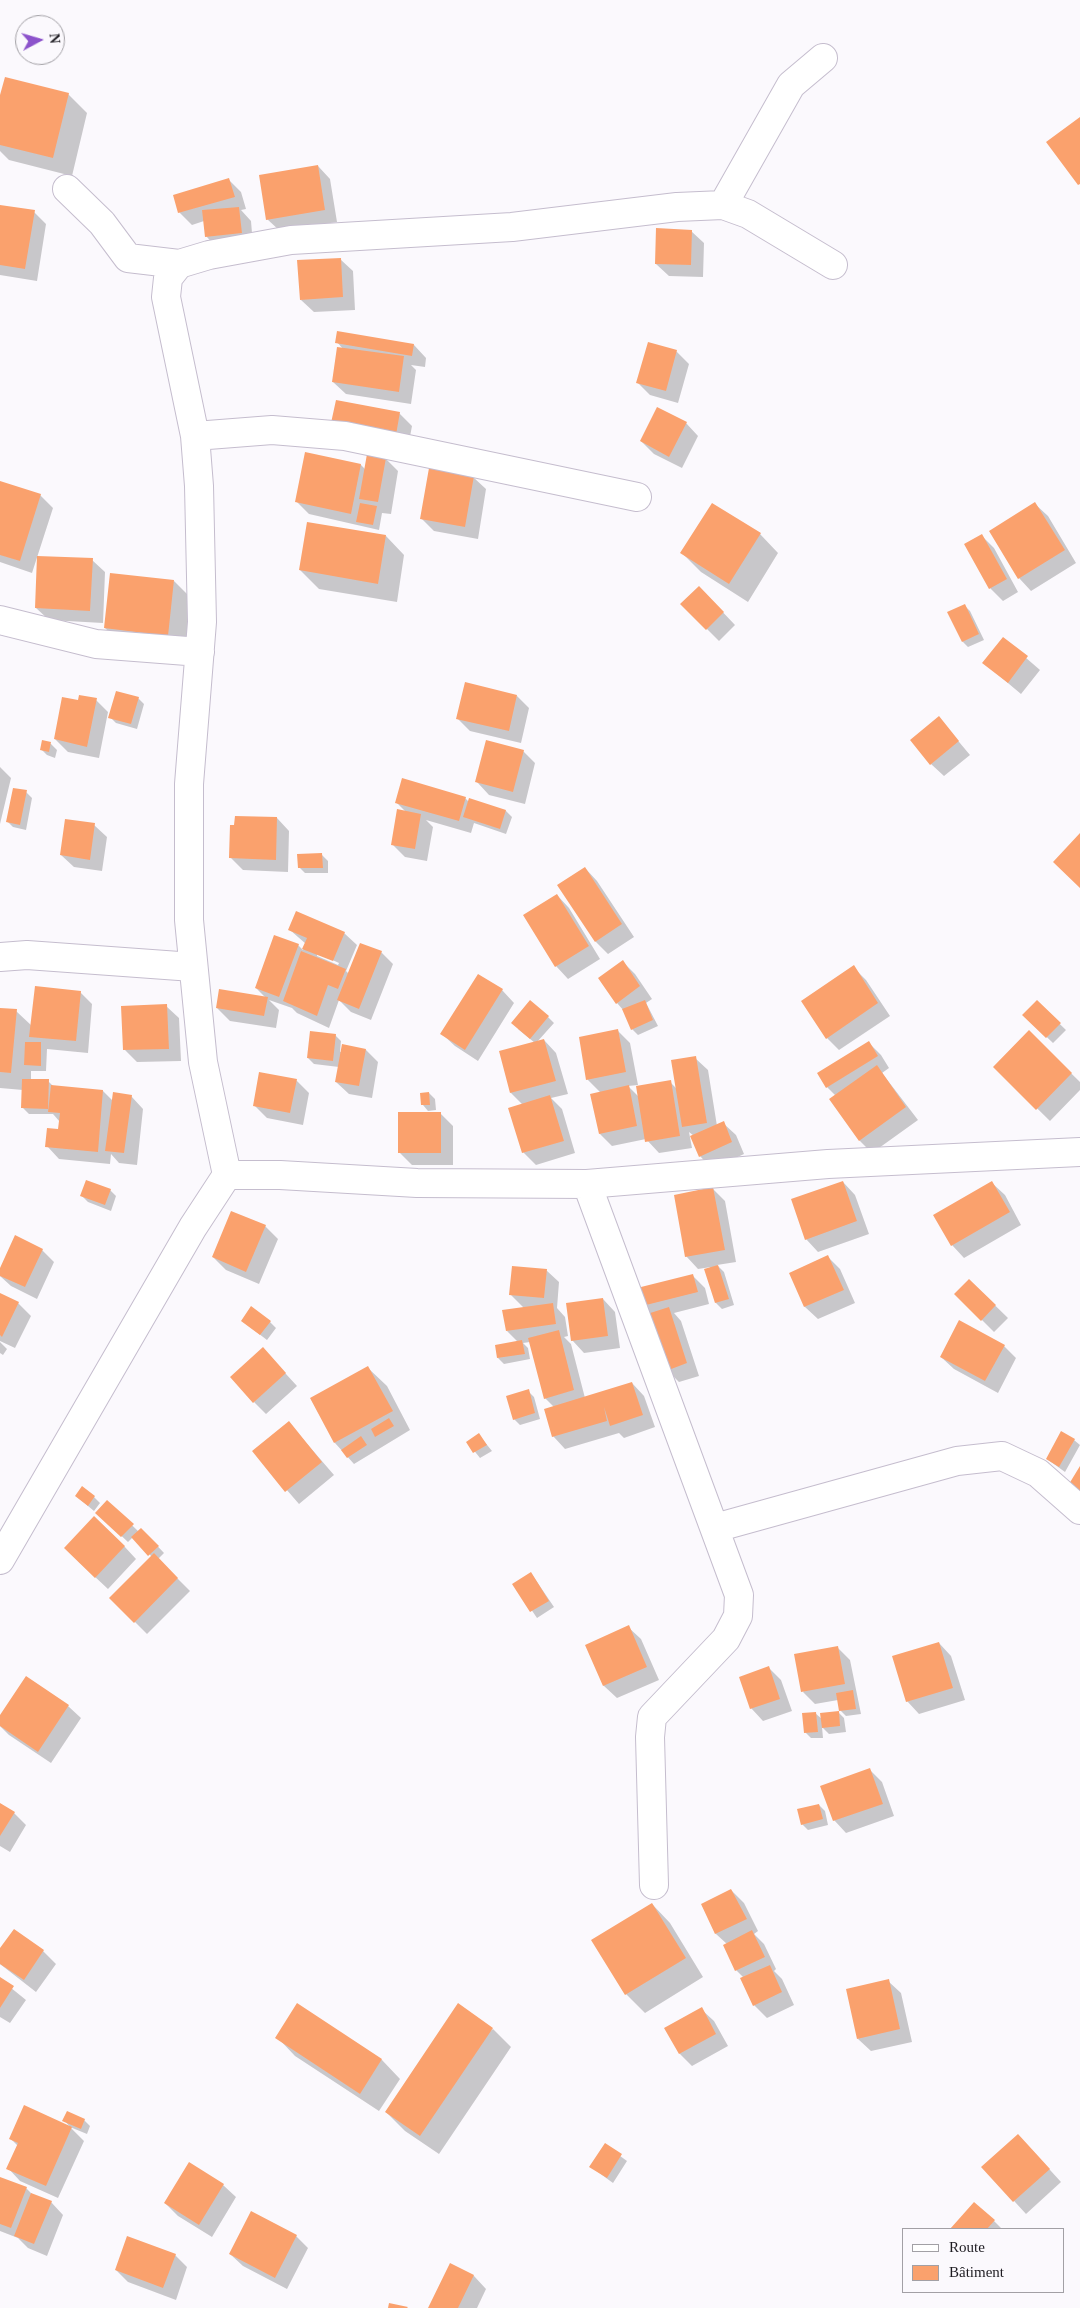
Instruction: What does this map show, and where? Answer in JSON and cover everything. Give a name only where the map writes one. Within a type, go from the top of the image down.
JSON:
[{"type":"street","points":[[723,205],[791,86],[823,58]]},
{"type":"street","points":[[68,189],[102,222],[128,258],[179,264],[209,254],[291,240],[512,227],[677,208],[723,205],[748,214],[833,265]]},
{"type":"street","points":[[0,1560],[193,1227],[227,1175],[203,1062],[189,920],[189,784],[202,622],[199,486],[195,436],[166,297],[168,278],[179,264]]},
{"type":"street","points":[[195,436],[272,430],[345,436],[637,497]]},
{"type":"street","points":[[0,620],[96,644],[200,652]]},
{"type":"street","points":[[0,957],[27,955],[193,967]]},
{"type":"street","points":[[227,1175],[280,1175],[416,1183],[587,1184],[828,1164],[1080,1152]]},
{"type":"street","points":[[587,1184],[739,1595],[738,1616],[726,1639],[652,1717],[650,1737],[654,1886]]},
{"type":"street","points":[[715,1528],[957,1461],[1002,1456],[1038,1473],[1080,1510]]},
{"type":"building","points":[[5,77],[69,93],[53,158],[0,145],[0,95]]},
{"type":"building","points":[[1080,117],[1080,184],[1078,185],[1046,142]]},
{"type":"building","points":[[318,165],[325,210],[266,220],[259,175]]},
{"type":"building","points":[[229,178],[235,197],[178,213],[173,195]]},
{"type":"building","points":[[0,205],[35,210],[25,269],[0,265]]},
{"type":"building","points":[[239,207],[242,233],[205,237],[202,210]]},
{"type":"building","points":[[656,228],[692,230],[691,265],[655,264]]},
{"type":"building","points":[[341,258],[343,297],[300,300],[297,260]]},
{"type":"building","points":[[337,331],[414,344],[412,356],[335,343]]},
{"type":"building","points":[[648,342],[677,350],[666,391],[636,383]]},
{"type":"building","points":[[337,347],[404,356],[399,392],[332,382]]},
{"type":"building","points":[[336,400],[400,412],[396,435],[331,423]]},
{"type":"building","points":[[657,407],[687,422],[669,457],[640,441]]},
{"type":"building","points":[[305,452],[361,464],[351,514],[295,502]]},
{"type":"building","points":[[367,454],[386,458],[378,502],[359,499]]},
{"type":"building","points":[[429,468],[474,476],[465,527],[420,519]]},
{"type":"building","points":[[0,481],[41,494],[20,561],[0,555]]},
{"type":"building","points":[[1035,502],[1065,550],[1018,579],[989,531]]},
{"type":"building","points":[[360,503],[377,506],[373,525],[356,522]]},
{"type":"building","points":[[712,503],[761,533],[729,584],[680,553]]},
{"type":"building","points":[[307,522],[386,535],[378,584],[299,570]]},
{"type":"building","points":[[982,534],[1007,579],[989,589],[964,544]]},
{"type":"building","points":[[37,556],[93,558],[90,611],[35,608]]},
{"type":"building","points":[[110,573],[174,580],[168,636],[104,628]]},
{"type":"building","points":[[699,586],[724,612],[706,630],[680,604]]},
{"type":"building","points":[[965,604],[979,634],[962,642],[947,612]]},
{"type":"building","points":[[1003,637],[1028,656],[1008,683],[982,663]]},
{"type":"building","points":[[465,682],[517,695],[509,731],[456,719]]},
{"type":"building","points":[[116,691],[139,697],[131,724],[108,718]]},
{"type":"building","points":[[79,695],[97,698],[87,747],[54,739],[62,697],[78,700]]},
{"type":"building","points":[[939,716],[959,741],[930,765],[910,740]]},
{"type":"building","points":[[42,740],[51,742],[49,752],[40,750]]},
{"type":"building","points":[[486,740],[524,750],[513,792],[475,782]]},
{"type":"building","points":[[402,778],[466,797],[459,821],[395,803]]},
{"type":"building","points":[[13,788],[27,790],[20,825],[6,822]]},
{"type":"building","points":[[469,798],[506,810],[500,829],[463,817]]},
{"type":"building","points":[[397,809],[421,814],[415,849],[391,845]]},
{"type":"building","points":[[235,816],[277,817],[276,860],[229,858],[230,825],[234,825]]},
{"type":"building","points":[[65,819],[95,823],[90,860],[60,855]]},
{"type":"building","points":[[1080,833],[1080,888],[1053,862]]},
{"type":"building","points":[[322,853],[323,868],[298,868],[297,854]]},
{"type":"building","points":[[585,867],[622,924],[595,942],[557,885]]},
{"type":"building","points":[[557,894],[589,946],[555,967],[523,915]]},
{"type":"building","points":[[296,911],[345,932],[333,961],[302,949],[307,938],[288,930]]},
{"type":"building","points":[[274,935],[299,944],[279,997],[255,988]]},
{"type":"building","points":[[360,943],[382,951],[359,1009],[337,1000]]},
{"type":"building","points":[[301,951],[346,969],[338,989],[328,985],[317,1016],[283,1001]]},
{"type":"building","points":[[623,960],[640,986],[616,1004],[598,978]]},
{"type":"building","points":[[854,965],[878,1003],[826,1039],[801,1001]]},
{"type":"building","points":[[478,974],[503,989],[465,1050],[440,1034]]},
{"type":"building","points":[[35,986],[81,991],[76,1041],[29,1037]]},
{"type":"building","points":[[219,989],[268,997],[264,1016],[216,1008]]},
{"type":"building","points":[[530,1000],[549,1016],[530,1039],[511,1023]]},
{"type":"building","points":[[645,1000],[653,1020],[631,1030],[622,1009]]},
{"type":"building","points":[[1037,1000],[1061,1023],[1046,1038],[1022,1015]]},
{"type":"building","points":[[167,1004],[169,1049],[123,1050],[121,1006]]},
{"type":"building","points":[[0,1008],[17,1009],[11,1073],[0,1072]]},
{"type":"building","points":[[618,1029],[626,1072],[586,1080],[579,1037]]},
{"type":"building","points":[[1029,1030],[1072,1073],[1036,1110],[993,1067]]},
{"type":"building","points":[[310,1031],[336,1034],[333,1061],[307,1058]]},
{"type":"building","points":[[544,1039],[556,1081],[510,1093],[499,1051]]},
{"type":"building","points":[[869,1041],[878,1056],[826,1088],[817,1073]]},
{"type":"building","points":[[25,1042],[41,1042],[41,1066],[24,1065]]},
{"type":"building","points":[[342,1044],[366,1049],[359,1086],[335,1082]]},
{"type":"building","points":[[696,1056],[707,1123],[682,1127],[671,1060]]},
{"type":"building","points":[[877,1065],[906,1107],[859,1141],[829,1099]]},
{"type":"building","points":[[259,1072],[297,1079],[290,1113],[253,1106]]},
{"type":"building","points":[[22,1079],[49,1079],[48,1109],[21,1108]]},
{"type":"building","points":[[671,1080],[680,1136],[645,1142],[636,1086]]},
{"type":"building","points":[[51,1085],[103,1090],[98,1152],[45,1147],[47,1128],[58,1129],[60,1113],[48,1112]]},
{"type":"building","points":[[629,1085],[637,1126],[599,1134],[590,1094]]},
{"type":"building","points":[[113,1092],[132,1095],[124,1153],[105,1151]]},
{"type":"building","points":[[429,1092],[430,1105],[421,1105],[420,1093]]},
{"type":"building","points":[[550,1095],[564,1141],[522,1153],[508,1108]]},
{"type":"building","points":[[398,1112],[441,1112],[441,1153],[398,1153]]},
{"type":"building","points":[[724,1121],[732,1142],[699,1157],[690,1136]]},
{"type":"building","points":[[86,1180],[111,1189],[105,1205],[80,1196]]},
{"type":"building","points":[[843,1181],[857,1221],[805,1240],[791,1199]]},
{"type":"building","points":[[992,1181],[1010,1212],[951,1246],[933,1215]]},
{"type":"building","points":[[713,1187],[725,1250],[685,1257],[674,1195]]},
{"type":"building","points":[[231,1211],[266,1225],[246,1272],[212,1257]]},
{"type":"building","points":[[15,1235],[43,1249],[25,1287],[0,1276],[0,1268]]},
{"type":"building","points":[[828,1255],[844,1290],[804,1307],[789,1273]]},
{"type":"building","points":[[718,1265],[729,1299],[715,1303],[704,1269]]},
{"type":"building","points":[[512,1266],[547,1269],[544,1298],[509,1295]]},
{"type":"building","points":[[693,1274],[698,1292],[642,1306],[637,1288]]},
{"type":"building","points":[[969,1279],[996,1305],[981,1321],[954,1294]]},
{"type":"building","points":[[0,1293],[19,1302],[2,1337],[0,1335]]},
{"type":"building","points":[[603,1298],[608,1336],[571,1341],[566,1303]]},
{"type":"building","points":[[553,1303],[556,1324],[506,1331],[502,1310]]},
{"type":"building","points":[[251,1306],[271,1321],[260,1335],[241,1321]]},
{"type":"building","points":[[669,1307],[687,1363],[666,1371],[647,1314]]},
{"type":"building","points":[[959,1320],[1005,1345],[985,1381],[940,1357]]},
{"type":"building","points":[[559,1330],[574,1390],[544,1399],[528,1338]]},
{"type":"building","points":[[522,1340],[525,1354],[497,1358],[495,1345]]},
{"type":"building","points":[[263,1347],[286,1373],[253,1403],[230,1377]]},
{"type":"building","points":[[368,1366],[393,1411],[334,1443],[310,1398]]},
{"type":"building","points":[[632,1382],[643,1415],[610,1426],[604,1407],[607,1421],[552,1437],[544,1409]]},
{"type":"building","points":[[529,1389],[535,1413],[513,1420],[506,1396]]},
{"type":"building","points":[[389,1418],[394,1426],[375,1437],[371,1429]]},
{"type":"building","points":[[289,1421],[322,1462],[285,1492],[252,1451]]},
{"type":"building","points":[[1061,1431],[1075,1439],[1059,1467],[1046,1459]]},
{"type":"building","points":[[479,1433],[487,1445],[473,1453],[466,1442]]},
{"type":"building","points":[[361,1436],[367,1445],[347,1458],[341,1450]]},
{"type":"building","points":[[1080,1466],[1080,1491],[1069,1484]]},
{"type":"building","points":[[82,1486],[95,1496],[88,1506],[75,1496]]},
{"type":"building","points":[[107,1500],[134,1524],[121,1537],[95,1513]]},
{"type":"building","points":[[94,1516],[125,1546],[95,1578],[64,1548]]},
{"type":"building","points":[[141,1528],[159,1546],[148,1556],[131,1537]]},
{"type":"building","points":[[154,1553],[178,1578],[134,1623],[109,1598]]},
{"type":"building","points":[[531,1572],[549,1601],[530,1612],[512,1584]]},
{"type":"building","points":[[629,1625],[647,1667],[603,1686],[585,1645]]},
{"type":"building","points":[[939,1642],[953,1688],[906,1702],[892,1656]]},
{"type":"building","points":[[838,1646],[845,1684],[801,1692],[794,1654]]},
{"type":"building","points":[[769,1666],[780,1699],[750,1709],[739,1677]]},
{"type":"building","points":[[26,1676],[69,1705],[38,1752],[0,1726],[0,1715]]},
{"type":"building","points":[[853,1690],[856,1709],[839,1711],[836,1693]]},
{"type":"building","points":[[839,1711],[840,1726],[822,1728],[820,1713]]},
{"type":"building","points":[[816,1712],[818,1732],[804,1733],[802,1713]]},
{"type":"building","points":[[870,1768],[883,1804],[833,1821],[820,1786]]},
{"type":"building","points":[[0,1803],[15,1812],[0,1836]]},
{"type":"building","points":[[819,1804],[823,1819],[801,1825],[797,1809]]},
{"type":"building","points":[[731,1889],[747,1919],[715,1934],[701,1904]]},
{"type":"building","points":[[652,1903],[686,1958],[625,1995],[591,1940]]},
{"type":"building","points":[[14,1929],[44,1950],[24,1980],[0,1964],[0,1948]]},
{"type":"building","points":[[752,1930],[765,1957],[735,1971],[723,1945]]},
{"type":"building","points":[[770,1965],[782,1992],[753,2006],[740,1978]]},
{"type":"building","points":[[0,1977],[14,1986],[0,2008]]},
{"type":"building","points":[[889,1979],[900,2029],[857,2039],[846,1989]]},
{"type":"building","points":[[297,2003],[382,2059],[360,2094],[275,2038]]},
{"type":"building","points":[[458,2003],[493,2028],[420,2136],[385,2112]]},
{"type":"building","points":[[702,2007],[716,2034],[679,2054],[664,2028]]},
{"type":"building","points":[[24,2105],[72,2127],[46,2186],[6,2169],[18,2143],[9,2139]]},
{"type":"building","points":[[67,2111],[85,2119],[81,2129],[62,2121]]},
{"type":"building","points":[[1018,2134],[1050,2169],[1013,2202],[981,2167]]},
{"type":"building","points":[[605,2143],[622,2154],[607,2178],[589,2167]]},
{"type":"building","points":[[189,2162],[224,2184],[199,2225],[164,2203]]},
{"type":"building","points":[[0,2177],[27,2187],[11,2228],[0,2224]]},
{"type":"building","points":[[31,2193],[52,2201],[34,2244],[14,2236]]},
{"type":"building","points":[[974,2202],[995,2220],[988,2228],[951,2228]]},
{"type":"building","points":[[251,2211],[297,2235],[275,2278],[229,2254]]},
{"type":"building","points":[[127,2236],[176,2254],[163,2288],[115,2270]]},
{"type":"building","points":[[450,2263],[474,2275],[458,2308],[428,2308]]},
{"type":"building","points":[[389,2303],[408,2307],[388,2308]]}]
